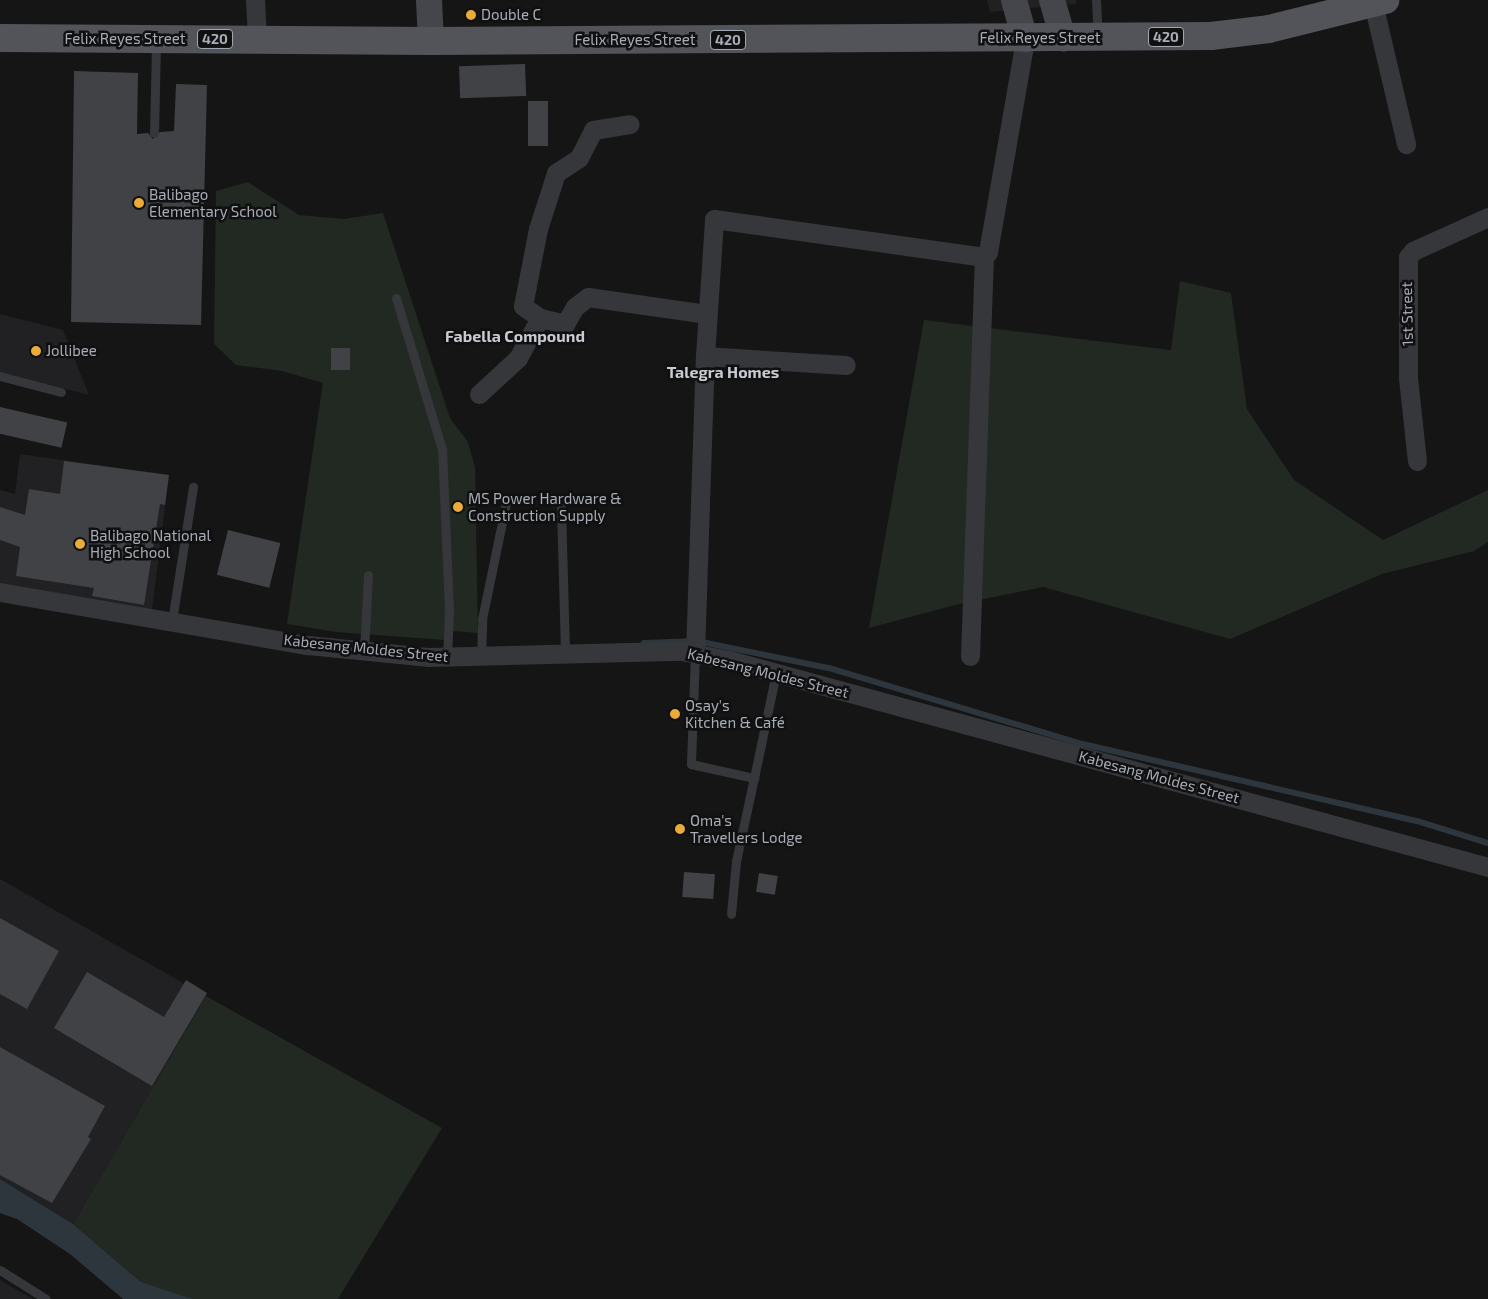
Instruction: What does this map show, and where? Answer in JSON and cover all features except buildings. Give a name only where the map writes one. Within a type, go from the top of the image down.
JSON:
[{"type":"main road","name":"Felix Reyes Street","points":[[0,38],[431,41],[1026,39],[1211,36],[1269,29],[1379,2]]},
{"type":"street","points":[[255,0],[257,39]]},
{"type":"street","points":[[430,0],[431,41]]},
{"type":"street","points":[[970,656],[984,257],[1026,39],[1014,0]]},
{"type":"street","points":[[1052,0],[1063,38]]},
{"type":"street","points":[[1379,2],[1406,144]]},
{"type":"street","points":[[630,124],[593,130],[580,158],[556,173],[538,229],[523,306],[540,318],[565,324],[575,307],[588,297],[708,314]]},
{"type":"street","name":"1st Street","points":[[1417,461],[1408,378],[1408,257],[1413,251],[1488,217]]},
{"type":"street","points":[[696,646],[705,356],[716,219],[984,257]]},
{"type":"street","points":[[479,394],[518,358],[540,318]]},
{"type":"street","points":[[705,356],[846,365]]},
{"type":"street","name":"Kabesang Moldes Street","points":[[0,592],[308,645],[447,657],[681,651],[696,646],[776,673],[1488,867]]},
{"type":"lane","points":[[1096,0],[1099,38]]},
{"type":"lane","points":[[154,133],[156,40]]},
{"type":"lane","points":[[396,298],[442,449],[449,612],[447,657]]},
{"type":"lane","points":[[0,376],[61,392]]},
{"type":"lane","points":[[172,621],[193,487]]},
{"type":"lane","points":[[481,657],[482,619],[506,503]]},
{"type":"lane","points":[[561,508],[565,654]]},
{"type":"lane","points":[[364,650],[368,575]]},
{"type":"lane","points":[[696,646],[691,764],[754,778]]},
{"type":"lane","points":[[731,914],[736,861],[776,673]]},
{"type":"lane","points":[[0,1270],[46,1299]]},
{"type":"shaded area","points":[[987,0],[1076,0],[1076,4],[990,12]]},
{"type":"shaded area","points":[[248,182],[299,215],[344,219],[383,213],[450,418],[468,442],[475,467],[478,633],[453,631],[445,640],[336,632],[287,624],[323,383],[282,371],[236,365],[214,344],[216,191]]},
{"type":"shaded area","points":[[1180,281],[1231,293],[1247,409],[1294,480],[1383,540],[1488,490],[1488,542],[1474,551],[1382,574],[1230,639],[1043,587],[955,605],[869,628],[924,320],[1171,350]]},
{"type":"shaded area","name":"Jollibee","points":[[0,314],[63,330],[89,395],[0,372]]},
{"type":"shaded area","name":"Balibago National High School","points":[[20,454],[169,475],[152,610],[0,583],[0,490],[15,494]]},
{"type":"shaded area","points":[[0,879],[206,996],[73,1224],[0,1179]]},
{"type":"shaded area","points":[[206,996],[442,1128],[338,1299],[177,1299],[141,1282],[73,1224]]},
{"type":"shaded area","points":[[0,1179],[73,1224],[141,1282],[192,1299],[123,1299],[70,1254],[17,1219],[0,1213]]},
{"type":"shaded area","points":[[0,1280],[33,1299],[0,1299]]},
{"type":"waterway","points":[[644,643],[697,641],[829,668],[1083,744],[1417,821],[1488,843]]},
{"type":"place","name":"Double C","points":[[471,15]]},
{"type":"place","name":"Balibago Elementary School","points":[[139,203]]},
{"type":"place","name":"Jollibee","points":[[36,351]]},
{"type":"place","name":"MS Power Hardware & Construction Supply","points":[[458,507]]},
{"type":"place","name":"Balibago National High School","points":[[80,544]]},
{"type":"place","name":"Osay's Kitchen & Café","points":[[675,714]]},
{"type":"place","name":"Oma's Travellers Lodge","points":[[680,829]]},
{"type":"district","name":"Fabella Compound","points":[[515,336]]},
{"type":"district","name":"Talegra Homes","points":[[723,372]]}]
